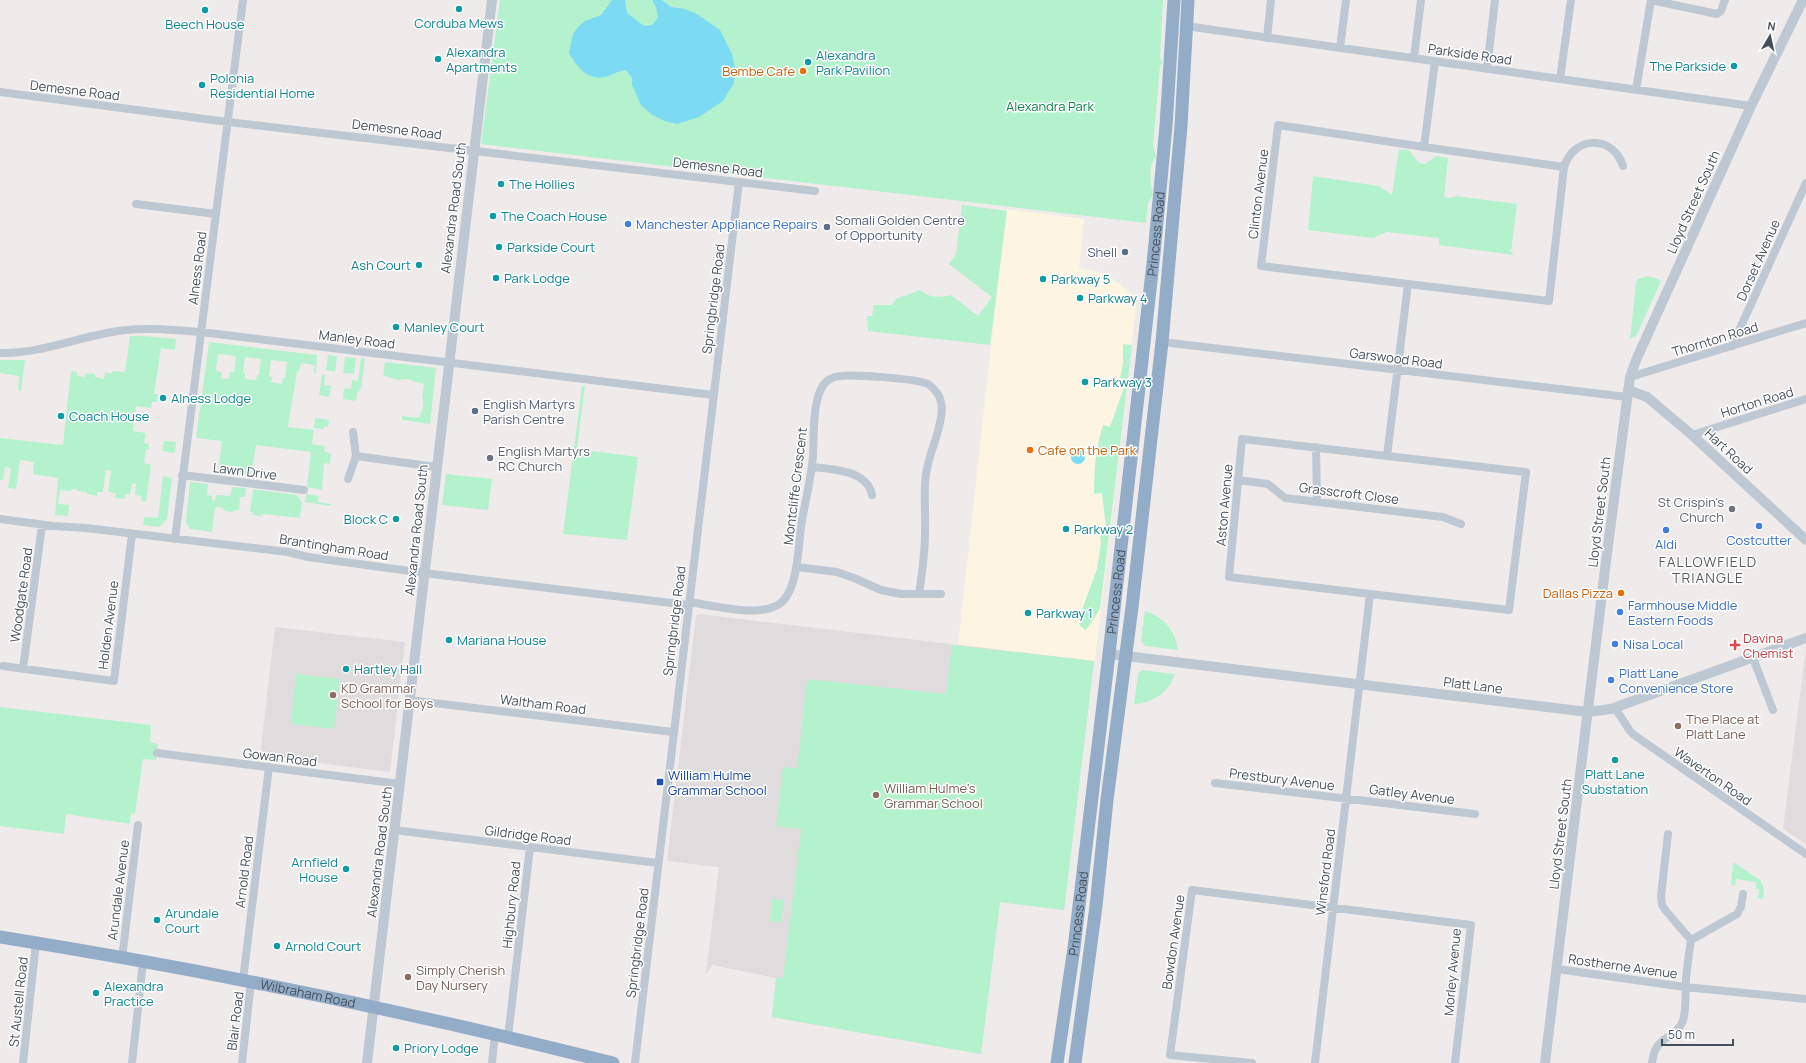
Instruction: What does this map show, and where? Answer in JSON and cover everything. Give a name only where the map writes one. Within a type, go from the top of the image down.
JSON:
[{"type":"highway","name":"Princess Road","points":[[1057,1063],[1074,948],[1157,226],[1166,126],[1174,0]]},
{"type":"highway","name":"Princess Road","points":[[1075,1063],[1096,906],[1162,342],[1181,126],[1188,0]]},
{"type":"highway","name":"Wilbraham Road","points":[[0,937],[247,981],[495,1034],[613,1063]]},
{"type":"street","name":"Alness Road","points":[[175,539],[243,0]]},
{"type":"street","name":"Alexandra Road South","points":[[367,1063],[448,362],[492,0]]},
{"type":"street","points":[[1267,38],[1272,0]]},
{"type":"street","points":[[1340,48],[1346,0]]},
{"type":"street","points":[[1414,58],[1421,0]]},
{"type":"street","points":[[1487,69],[1495,0]]},
{"type":"street","points":[[1560,79],[1571,0]]},
{"type":"street","points":[[1636,90],[1651,0],[1717,14],[1721,11],[1725,0]]},
{"type":"street","name":"Lloyd Street South","points":[[1545,1063],[1630,377],[1751,106],[1803,0]]},
{"type":"street","name":"Parkside Road","points":[[1186,26],[1751,106]]},
{"type":"street","points":[[1424,147],[1435,61]]},
{"type":"street","name":"Demesne Road","points":[[0,92],[228,122],[814,191]]},
{"type":"street","name":"Clinton Avenue","points":[[1278,125],[1424,147],[1564,167],[1549,301],[1261,266],[1278,125]]},
{"type":"street","points":[[1564,167],[1566,160],[1573,150],[1585,144],[1591,143],[1603,144],[1614,150],[1623,166]]},
{"type":"street","name":"Springbridge Road","points":[[635,1063],[739,182]]},
{"type":"street","name":"Dorset Avenue","points":[[1732,346],[1806,183]]},
{"type":"street","points":[[136,204],[216,214]]},
{"type":"street","points":[[1387,456],[1408,284]]},
{"type":"street","name":"Thornton Road","points":[[1630,377],[1806,323]]},
{"type":"street","name":"Manley Road","points":[[0,353],[26,352],[118,331],[147,328],[201,332],[713,395]]},
{"type":"street","name":"Garswood Road","points":[[1162,342],[1397,370],[1628,394]]},
{"type":"street","name":"Montcliffe Crescent","points":[[689,603],[759,611],[771,608],[782,602],[788,594],[796,567],[802,521],[809,492],[816,402],[825,383],[834,377],[854,375],[917,381],[929,385],[938,394],[942,404],[941,416],[936,438],[929,457],[926,475],[925,533],[919,594]]},
{"type":"street","name":"Hart Road","points":[[1628,394],[1647,397],[1692,435],[1806,540]]},
{"type":"street","name":"Horton Road","points":[[1692,435],[1806,399]]},
{"type":"street","points":[[348,479],[356,456],[353,432]]},
{"type":"street","name":"Aston Avenue","points":[[1242,439],[1316,448],[1526,472],[1509,610],[1229,577],[1242,439]]},
{"type":"street","points":[[1316,448],[1318,502]]},
{"type":"street","points":[[356,456],[436,467]]},
{"type":"street","points":[[812,467],[847,472],[861,478],[870,487],[872,495]]},
{"type":"street","name":"Lawn Drive","points":[[182,475],[304,490]]},
{"type":"street","name":"Grasscroft Close","points":[[1238,480],[1268,484],[1285,498],[1443,517],[1461,524]]},
{"type":"street","name":"Brantingham Road","points":[[0,519],[288,552],[308,557],[424,573],[689,603]]},
{"type":"street","name":"Woodgate Road","points":[[23,669],[42,525]]},
{"type":"street","name":"Holden Avenue","points":[[3,666],[114,681],[132,534]]},
{"type":"street","points":[[796,567],[837,572],[881,590],[901,594],[940,594]]},
{"type":"street","points":[[1359,684],[1370,594]]},
{"type":"street","name":"Platt Lane","points":[[1109,654],[1588,712],[1615,708],[1806,638]]},
{"type":"street","points":[[1753,658],[1773,710]]},
{"type":"street","name":"Winsford Road","points":[[1314,1063],[1359,684]]},
{"type":"street","name":"Waltham Road","points":[[409,700],[673,732]]},
{"type":"street","name":"Waverton Road","points":[[1615,708],[1634,735],[1806,854]]},
{"type":"street","name":"Gowan Road","points":[[157,753],[400,784]]},
{"type":"street","name":"Arnold Road","points":[[247,981],[269,768]]},
{"type":"street","name":"Prestbury Avenue","points":[[1216,783],[1346,798]]},
{"type":"street","name":"Gatley Avenue","points":[[1346,798],[1475,814]]},
{"type":"street","name":"Arundale Avenue","points":[[122,959],[138,825]]},
{"type":"street","name":"Gildridge Road","points":[[394,830],[658,863]]},
{"type":"street","points":[[1668,834],[1661,896],[1662,905],[1691,940],[1685,987]]},
{"type":"street","name":"Highbury Road","points":[[508,1037],[530,847]]},
{"type":"street","name":"Bowdon Avenue","points":[[1252,1063],[1170,1055],[1192,890],[1333,908]]},
{"type":"street","points":[[1691,940],[1737,914],[1741,907],[1743,894]]},
{"type":"street","name":"Morley Avenue","points":[[1333,908],[1471,925],[1455,1063]]},
{"type":"street","name":"St Austell Road","points":[[23,1063],[36,943]]},
{"type":"street","points":[[132,1063],[143,962]]},
{"type":"street","name":"Rostherne Avenue","points":[[1556,969],[1685,987],[1806,999]]},
{"type":"street","name":"Blair Road","points":[[242,1063],[247,981]]},
{"type":"street","name":"Rostherne Avenue","points":[[1652,1063],[1654,1050],[1658,1044],[1679,1028],[1683,1022],[1685,987]]},
{"type":"street","points":[[492,1063],[495,1034]]},
{"type":"shaded area","points":[[1006,209],[1084,219],[1079,268],[1107,274],[1137,298],[1095,661],[958,645]]},
{"type":"shaded area","name":"William Hulme's Grammar School","points":[[699,614],[1094,661],[1064,910],[1000,902],[981,1054],[772,1017],[776,978],[712,965],[706,974],[719,867],[667,861],[696,616]]},
{"type":"shaded area","name":"KD Grammar School for Boys","points":[[275,627],[405,642],[390,772],[264,756],[261,747]]},
{"type":"shaded area","points":[[1806,648],[1806,844],[1783,829]]},
{"type":"green space","name":"Alexandra Park","points":[[500,0],[1163,0],[1160,58],[1163,62],[1160,66],[1153,146],[1156,156],[1153,160],[1151,170],[1153,195],[1148,203],[1146,223],[481,144]]},
{"type":"green space","points":[[1399,149],[1409,150],[1419,163],[1425,164],[1436,156],[1448,158],[1444,197],[1450,198],[1456,196],[1517,204],[1511,252],[1514,255],[1439,245],[1439,238],[1387,232],[1373,238],[1308,230],[1313,176],[1379,186],[1392,195]]},
{"type":"green space","points":[[962,205],[1007,211],[990,345],[868,331],[867,316],[872,316],[874,305],[892,305],[896,299],[920,290],[927,295],[934,297],[951,295],[978,316],[992,297],[949,264],[956,254]]},
{"type":"green space","points":[[1647,276],[1661,281],[1636,336],[1630,339],[1636,283],[1638,279]]},
{"type":"green space","points":[[130,336],[176,339],[175,350],[161,348],[154,394],[158,394],[157,402],[152,402],[151,408],[136,406],[133,431],[146,433],[144,443],[149,444],[149,449],[146,449],[144,463],[151,465],[146,502],[141,501],[142,496],[135,495],[136,484],[132,483],[130,495],[125,494],[125,499],[115,498],[116,493],[108,492],[111,471],[106,470],[103,492],[97,492],[97,496],[87,494],[87,492],[77,491],[77,489],[71,489],[71,491],[60,490],[58,504],[69,505],[68,516],[55,515],[58,478],[33,474],[34,462],[20,460],[16,489],[8,488],[11,468],[5,467],[3,480],[0,480],[0,438],[63,445],[71,371],[77,372],[77,376],[85,377],[86,373],[95,374],[95,377],[104,379],[105,372],[125,372]]},
{"type":"green space","points":[[209,342],[317,355],[316,373],[314,373],[315,365],[301,363],[299,371],[297,371],[288,427],[314,430],[312,444],[325,446],[324,452],[331,453],[330,464],[324,463],[322,490],[307,487],[311,452],[256,445],[251,476],[218,472],[222,441],[196,438]],"holes":[[[218,354],[236,356],[234,372],[230,372],[229,379],[221,378],[222,373],[216,370]],[[245,357],[261,359],[259,375],[257,375],[256,380],[245,379],[245,373],[243,373]],[[271,360],[287,362],[285,378],[283,378],[282,384],[271,382],[272,377],[269,376]]]},
{"type":"green space","points":[[1123,344],[1132,345],[1100,609],[1086,630],[1080,626],[1079,618],[1097,569],[1101,543],[1099,528],[1106,527],[1102,493],[1094,494],[1096,459],[1103,425],[1110,427],[1126,382],[1120,379],[1123,364]]},
{"type":"green space","points":[[328,355],[337,356],[335,372],[326,370]]},
{"type":"green space","points":[[345,357],[356,358],[354,374],[343,373]]},
{"type":"green space","points":[[361,358],[365,359],[361,389],[357,393],[356,401],[343,399],[344,388],[351,389],[352,380],[358,381]]},
{"type":"green space","points":[[0,360],[25,360],[21,391],[18,390],[19,376],[0,373]]},
{"type":"green space","points":[[385,362],[436,368],[430,424],[402,420],[402,416],[419,418],[423,408],[422,398],[424,384],[409,379],[398,380],[383,375]]},
{"type":"green space","points":[[322,375],[325,375],[324,385],[331,386],[329,397],[319,395]]},
{"type":"green space","points":[[582,386],[585,386],[577,449],[638,457],[627,540],[563,534]]},
{"type":"green space","points":[[315,418],[329,420],[328,427],[324,426],[324,429],[314,428]]},
{"type":"green space","points":[[164,441],[176,442],[175,453],[162,451]]},
{"type":"green space","points":[[446,474],[492,479],[488,510],[442,505]]},
{"type":"green space","points":[[163,476],[172,478],[167,519],[159,527],[143,525],[144,517],[158,518]]},
{"type":"green space","points":[[190,482],[208,484],[207,495],[212,496],[212,500],[215,501],[216,495],[230,496],[232,487],[246,488],[245,497],[240,497],[239,510],[234,510],[233,512],[223,511],[224,508],[215,507],[212,532],[190,529],[186,522]]},
{"type":"green space","points":[[253,489],[297,495],[302,502],[300,518],[263,514],[262,516],[252,515],[253,512],[250,512]]},
{"type":"green space","points":[[306,494],[319,496],[318,502],[331,504],[330,506],[305,502]]},
{"type":"green space","points":[[1145,611],[1158,617],[1168,625],[1174,636],[1178,650],[1145,646],[1141,641]]},
{"type":"green space","name":"William Hulme's Grammar School","points":[[952,645],[1094,661],[1064,910],[1000,902],[981,1054],[772,1017],[776,978],[783,978],[801,829],[776,826],[783,767],[797,768],[807,679],[946,694]]},
{"type":"green space","points":[[1142,670],[1175,674],[1168,687],[1159,696],[1147,702],[1134,704],[1138,674]]},
{"type":"green space","points":[[296,674],[340,679],[334,729],[291,724]]},
{"type":"green space","points":[[0,707],[151,725],[150,742],[158,744],[156,760],[143,759],[135,814],[131,813],[130,824],[66,814],[64,834],[0,826]]},
{"type":"green space","points":[[1733,862],[1760,880],[1764,889],[1763,899],[1758,898],[1759,889],[1756,889],[1756,882],[1736,879],[1735,886],[1731,885]]},
{"type":"green space","points":[[772,899],[784,900],[781,923],[770,921]]},
{"type":"water","points":[[612,0],[625,0],[627,13],[644,26],[652,25],[658,18],[656,7],[652,0],[662,0],[671,7],[685,9],[697,14],[720,30],[732,54],[735,68],[734,83],[723,101],[699,117],[677,124],[665,121],[652,115],[641,105],[632,85],[632,78],[626,70],[608,76],[595,77],[590,76],[580,69],[569,53],[573,34],[585,21],[601,15]]},
{"type":"water","points":[[1075,450],[1081,450],[1085,454],[1085,460],[1081,464],[1075,464],[1071,460],[1071,454]]},
{"type":"place","name":"Corduba Mews","points":[[459,9]]},
{"type":"place","name":"Beech House","points":[[205,10]]},
{"type":"place","name":"Alexandra Apartments","points":[[438,59]]},
{"type":"place","name":"Alexandra Park Pavilion","points":[[808,62]]},
{"type":"place","name":"The Parkside","points":[[1734,66]]},
{"type":"place","name":"Bembe Cafe","points":[[803,71]]},
{"type":"place","name":"Polonia Residential Home","points":[[202,85]]},
{"type":"place","name":"The Hollies","points":[[501,184]]},
{"type":"place","name":"The Coach House","points":[[493,216]]},
{"type":"place","name":"Manchester Appliance Repairs","points":[[628,224]]},
{"type":"place","name":"Somali Golden Centre of Opportunity","points":[[827,227]]},
{"type":"place","name":"Parkside Court","points":[[499,247]]},
{"type":"place","name":"Shell","points":[[1125,252]]},
{"type":"place","name":"Ash Court","points":[[419,265]]},
{"type":"place","name":"Park Lodge","points":[[496,278]]},
{"type":"place","name":"Parkway 5","points":[[1043,279]]},
{"type":"place","name":"Parkway 4","points":[[1080,298]]},
{"type":"place","name":"Manley Court","points":[[396,327]]},
{"type":"place","name":"Parkway 3","points":[[1085,382]]},
{"type":"place","name":"Alness Lodge","points":[[163,398]]},
{"type":"place","name":"English Martyrs Parish Centre","points":[[475,411]]},
{"type":"place","name":"Coach House","points":[[61,416]]},
{"type":"place","name":"Cafe on the Park","points":[[1030,450]]},
{"type":"place","name":"English Martyrs RC Church","points":[[490,458]]},
{"type":"place","name":"St Crispin's Church","points":[[1732,509]]},
{"type":"place","name":"Block C","points":[[396,519]]},
{"type":"place","name":"Costcutter","points":[[1759,526]]},
{"type":"place","name":"Parkway 2","points":[[1066,529]]},
{"type":"place","name":"Aldi","points":[[1666,530]]},
{"type":"place","name":"Dallas Pizza","points":[[1621,593]]},
{"type":"place","name":"Farmhouse Middle Eastern Foods","points":[[1620,612]]},
{"type":"place","name":"Parkway 1","points":[[1028,613]]},
{"type":"place","name":"Mariana House","points":[[449,640]]},
{"type":"place","name":"Nisa Local","points":[[1615,644]]},
{"type":"place","name":"Davina Chemist","points":[[1735,645]]},
{"type":"place","name":"Hartley Hall","points":[[346,669]]},
{"type":"place","name":"Platt Lane Convenience Store","points":[[1611,680]]},
{"type":"place","name":"KD Grammar School for Boys","points":[[333,695]]},
{"type":"place","name":"The Place at Platt Lane","points":[[1678,726]]},
{"type":"place","name":"Platt Lane Substation","points":[[1615,760]]},
{"type":"place","name":"William Hulme Grammar School","points":[[660,782]]},
{"type":"place","name":"William Hulme's Grammar School","points":[[876,795]]},
{"type":"place","name":"Arnfield House","points":[[346,869]]},
{"type":"place","name":"Arundale Court","points":[[157,920]]},
{"type":"place","name":"Arnold Court","points":[[277,946]]},
{"type":"place","name":"Simply Cherish Day Nursery","points":[[408,977]]},
{"type":"place","name":"Alexandra Practice","points":[[96,993]]},
{"type":"place","name":"Priory Lodge","points":[[396,1048]]},
{"type":"district","name":"FALLOWFIELD TRIANGLE","points":[[1708,570]]}]
